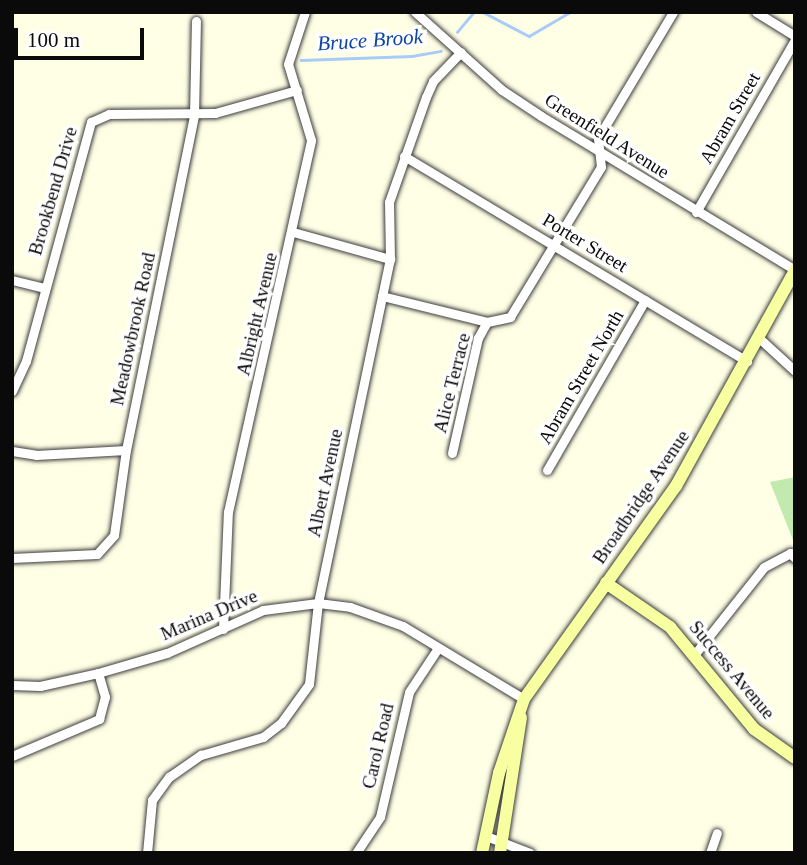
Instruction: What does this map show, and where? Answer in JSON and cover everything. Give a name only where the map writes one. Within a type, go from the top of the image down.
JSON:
[{"type":"main road","name":"Broadbridge Avenue","points":[[482,853],[514,717],[524,699],[676,486],[795,270]]},
{"type":"main road","name":"Success Avenue","points":[[606,583],[670,627],[754,729],[793,754]]},
{"type":"main road","name":"Broadbridge Avenue","points":[[501,848],[524,699]]},
{"type":"street","name":"Albright Avenue","points":[[223,629],[228,512],[293,232],[312,133],[288,64],[305,12]]},
{"type":"street","name":"Greenfield Avenue","points":[[415,12],[502,90],[696,212],[795,270]]},
{"type":"street","points":[[382,296],[487,322],[500,322],[517,309],[601,167],[598,138],[673,12]]},
{"type":"street","points":[[756,12],[795,38]]},
{"type":"street","name":"Meadowbrook Road","points":[[12,558],[90,555],[108,546],[114,535],[126,450],[194,115],[196,21]]},
{"type":"street","name":"Abram Street","points":[[696,212],[795,38]]},
{"type":"street","name":"Albert Avenue","points":[[147,853],[152,800],[169,777],[201,755],[263,737],[281,723],[305,694],[314,666],[318,603],[390,259],[388,211],[404,156],[433,81],[461,52]]},
{"type":"street","name":"Brookbend Drive","points":[[12,391],[26,361],[91,122],[108,114],[194,115],[244,108],[297,90]]},
{"type":"street","name":"Porter Street","points":[[404,156],[747,361]]},
{"type":"street","points":[[293,232],[390,259]]},
{"type":"street","points":[[12,280],[44,288]]},
{"type":"street","name":"Abram Street North","points":[[547,470],[645,300]]},
{"type":"street","name":"Alice Terrace","points":[[452,453],[478,338],[487,322]]},
{"type":"street","points":[[759,338],[795,371]]},
{"type":"street","points":[[12,451],[36,455],[126,450]]},
{"type":"street","points":[[694,655],[764,567],[792,555]]},
{"type":"street","name":"Marina Drive","points":[[12,685],[40,686],[98,673],[167,653],[278,606],[318,603],[376,614],[524,699]]},
{"type":"street","name":"Carol Road","points":[[356,853],[380,817],[409,692],[438,648]]},
{"type":"street","points":[[12,756],[99,719],[105,697],[98,673]]},
{"type":"street","points":[[710,853],[717,834]]},
{"type":"street","points":[[486,836],[501,848],[530,853]]},
{"type":"green space","points":[[795,477],[795,545],[770,482]]},
{"type":"waterway","name":"Bruce Brook","points":[[457,32],[474,12]]},
{"type":"waterway","name":"Bruce Brook","points":[[483,12],[529,36],[570,12]]},
{"type":"waterway","name":"Bruce Brook","points":[[301,60],[412,56],[441,51]]}]
